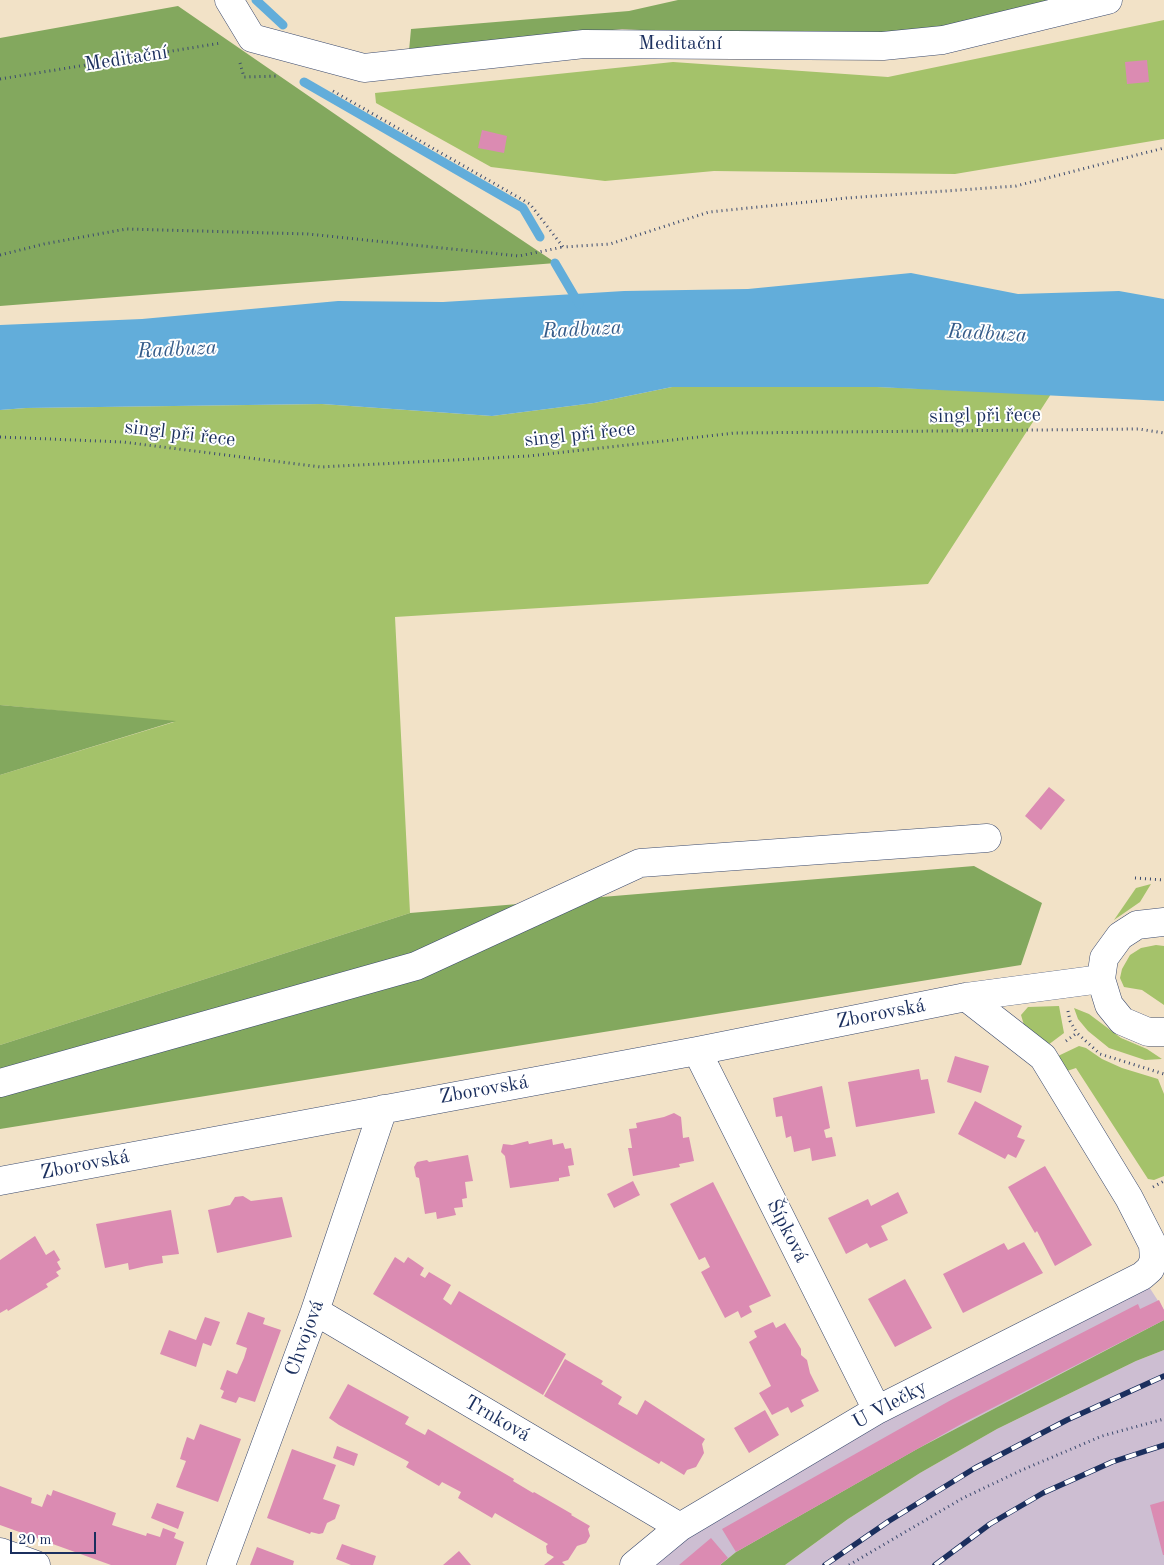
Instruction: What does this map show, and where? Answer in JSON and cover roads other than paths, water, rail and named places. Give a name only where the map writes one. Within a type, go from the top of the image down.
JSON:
[{"type":"street","name":"Meditační","points":[[229,0],[242,40],[364,68],[584,44],[883,46],[943,40],[1108,0]]},
{"type":"street","points":[[0,1083],[416,966],[640,863],[987,838]]},
{"type":"street","points":[[1164,922],[1137,925],[1120,936],[1104,958],[1101,978],[1109,1005],[1122,1021],[1141,1030],[1164,1032]]},
{"type":"street","name":"Zborovská","points":[[0,1181],[697,1051],[966,997],[1101,978]]},
{"type":"street","name":"U Vlečky","points":[[634,1565],[680,1527],[877,1410],[1142,1276],[1150,1269],[1154,1260],[1153,1245],[1129,1198],[1043,1057],[966,997]]},
{"type":"street","name":"Šípková","points":[[697,1051],[877,1410]]},
{"type":"street","name":"Chvojová","points":[[221,1565],[315,1311],[383,1109]]},
{"type":"street","name":"Trnková","points":[[315,1311],[680,1527]]},
{"type":"street","points":[[0,1552],[36,1565]]},
{"type":"water","name":"Radbuza","points":[[911,273],[1018,294],[1119,291],[1164,299],[1164,401],[877,387],[672,387],[594,403],[492,416],[322,404],[26,408],[0,410],[0,325],[142,319],[338,301],[443,302],[624,291],[748,289]]},
{"type":"waterway","points":[[256,0],[283,25]]},
{"type":"waterway","points":[[304,82],[523,208],[540,237]]},
{"type":"waterway","points":[[555,263],[579,304]]},
{"type":"railway","points":[[825,1565],[889,1521],[975,1468],[1067,1420],[1164,1376]]},
{"type":"railway","points":[[935,1565],[990,1524],[1043,1493],[1112,1462],[1164,1445]]}]
